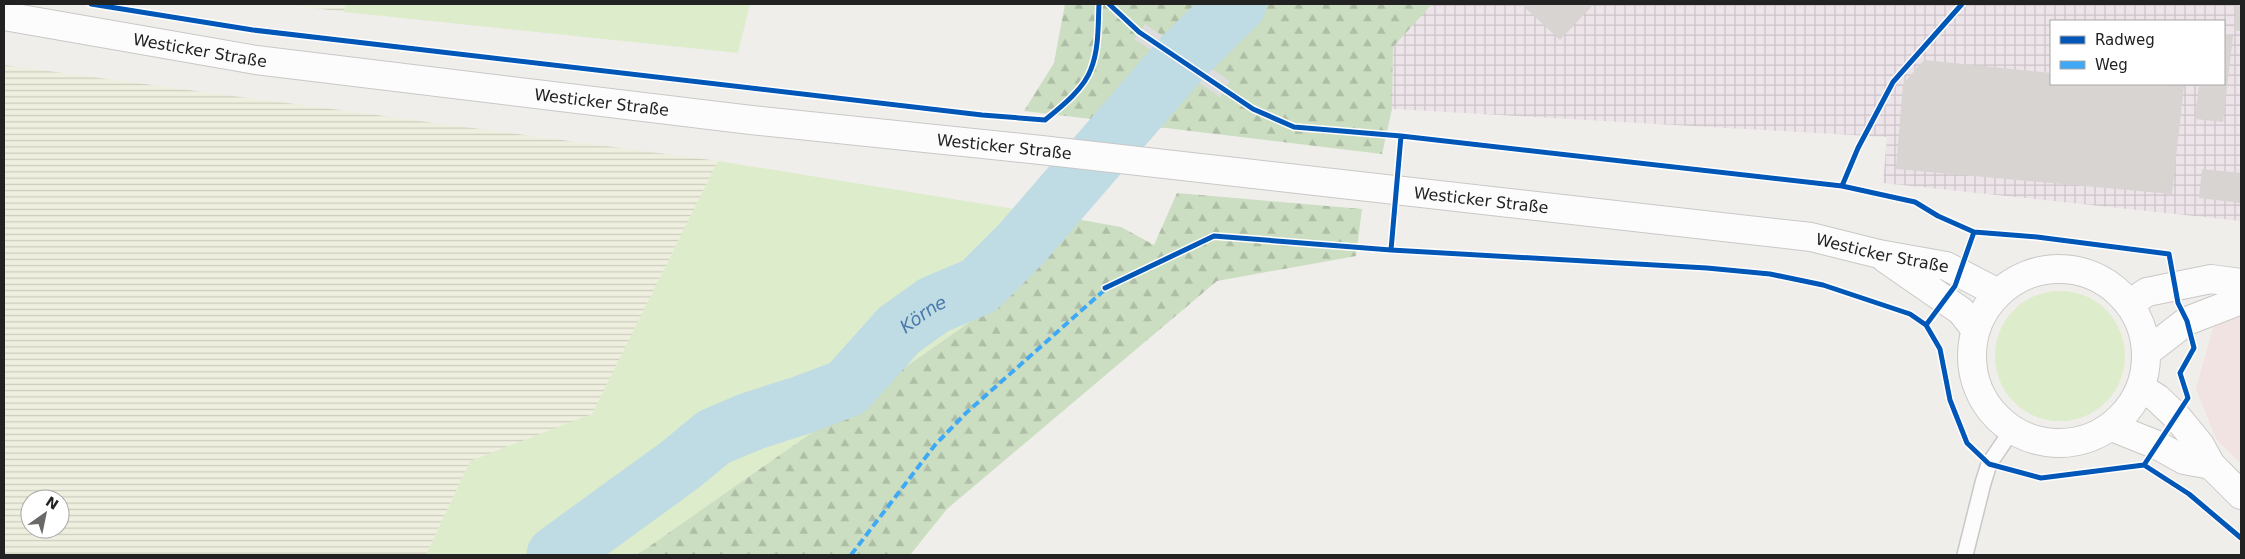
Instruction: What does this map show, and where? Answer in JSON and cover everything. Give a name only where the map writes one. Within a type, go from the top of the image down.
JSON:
[{"type":"street","name":"Westicker Straße","points":[[4,16],[256,60],[751,120],[1063,152],[1811,237],[1879,254],[1946,266],[1998,293]]},
{"type":"street","points":[[1879,254],[1961,311],[1976,329]]},
{"type":"street","points":[[2055,269],[2077,270],[2097,277],[2115,288],[2130,304],[2142,326],[2147,352],[2146,370],[2141,388],[2130,409],[2112,427],[2089,439],[2063,444],[2037,441],[2012,430],[1997,418],[1985,403],[1977,386],[1972,367],[1972,348],[1976,329],[1985,310],[1998,293],[2015,280],[2034,272],[2055,269]]},
{"type":"street","points":[[2130,304],[2147,292],[2211,279],[2241,283]]},
{"type":"street","points":[[2147,352],[2187,321],[2241,300]]},
{"type":"street","points":[[2141,388],[2158,398],[2177,417],[2200,445],[2211,465],[2241,495]]},
{"type":"street","points":[[2112,427],[2157,445],[2184,460],[2211,465]]},
{"type":"lane","points":[[1965,555],[1989,464],[2012,430]]},
{"type":"shaded area","points":[[1432,4],[2241,4],[2241,221],[1883,183],[1887,137],[1392,109],[1393,47]]},
{"type":"shaded area","points":[[2217,313],[2241,316],[2241,464],[2216,439],[2196,389]]},
{"type":"green space","points":[[284,4],[345,4],[344,12]]},
{"type":"green space","points":[[345,4],[750,4],[738,53],[344,12]]},
{"type":"green space","points":[[1065,4],[1432,4],[1393,47],[1392,109],[1382,154],[1024,111],[1054,63]]},
{"type":"green space","points":[[4,65],[718,161],[592,415],[470,461],[426,555],[4,555]]},
{"type":"green space","points":[[718,161],[1059,216],[984,312],[637,555],[426,555],[470,461],[592,414]]},
{"type":"green space","points":[[1177,193],[1362,209],[1356,256],[1217,281],[947,509],[910,555],[637,555],[984,312],[1059,216],[1121,227],[1154,245]]},
{"type":"green space","points":[[2060,291],[2073,292],[2085,296],[2106,310],[2120,331],[2124,343],[2124,369],[2120,381],[2106,402],[2085,416],[2073,420],[2060,421],[2047,420],[2035,416],[2014,402],[2000,381],[1996,369],[1995,356],[1996,343],[2000,331],[2014,310],[2035,296],[2047,292]]},
{"type":"pier","points":[[1145,24],[1230,81],[1220,97],[1134,39]]},
{"type":"building","points":[[1521,4],[1594,4],[1560,40]]},
{"type":"building","points":[[2237,4],[2241,4],[2241,31],[2234,31]]},
{"type":"building","points":[[2225,35],[2233,36],[2223,122],[2195,119],[2199,85],[2225,85]]},
{"type":"building","points":[[1924,60],[2050,73],[2050,85],[2184,86],[2172,194],[1896,169],[1903,84]]},
{"type":"building","points":[[2202,169],[2241,173],[2241,203],[2199,198]]},
{"type":"waterway","name":"Körne","points":[[556,555],[680,465],[714,437],[752,421],[847,388],[899,330],[934,305],[979,286],[1022,243],[1182,58],[1237,4]]},
{"type":"marked path","points":[[851,555],[935,445],[966,413],[1109,286]]},
{"type":"cycle path","points":[[91,4],[253,30],[982,115],[1045,120],[1071,97],[1088,76],[1094,61],[1097,45],[1099,4]]},
{"type":"cycle path","points":[[1109,4],[1139,32],[1253,109],[1294,127],[1401,136]]},
{"type":"cycle path","points":[[1962,4],[1893,82],[1858,148],[1842,186],[1915,202],[1938,216],[1974,232]]},
{"type":"cycle path","points":[[1391,250],[1401,136],[1842,186]]},
{"type":"cycle path","points":[[1974,232],[2037,237],[2169,254],[2178,303],[2187,321],[2194,348],[2180,373],[2188,398],[2144,465],[2041,478],[1989,464],[1967,443],[1950,400],[1940,349],[1926,325],[1955,286],[1974,232]]},
{"type":"cycle path","points":[[1105,288],[1214,236],[1391,250],[1707,268],[1770,274],[1823,285],[1910,314],[1926,325]]},
{"type":"cycle path","points":[[2144,465],[2189,494],[2241,538]]}]
